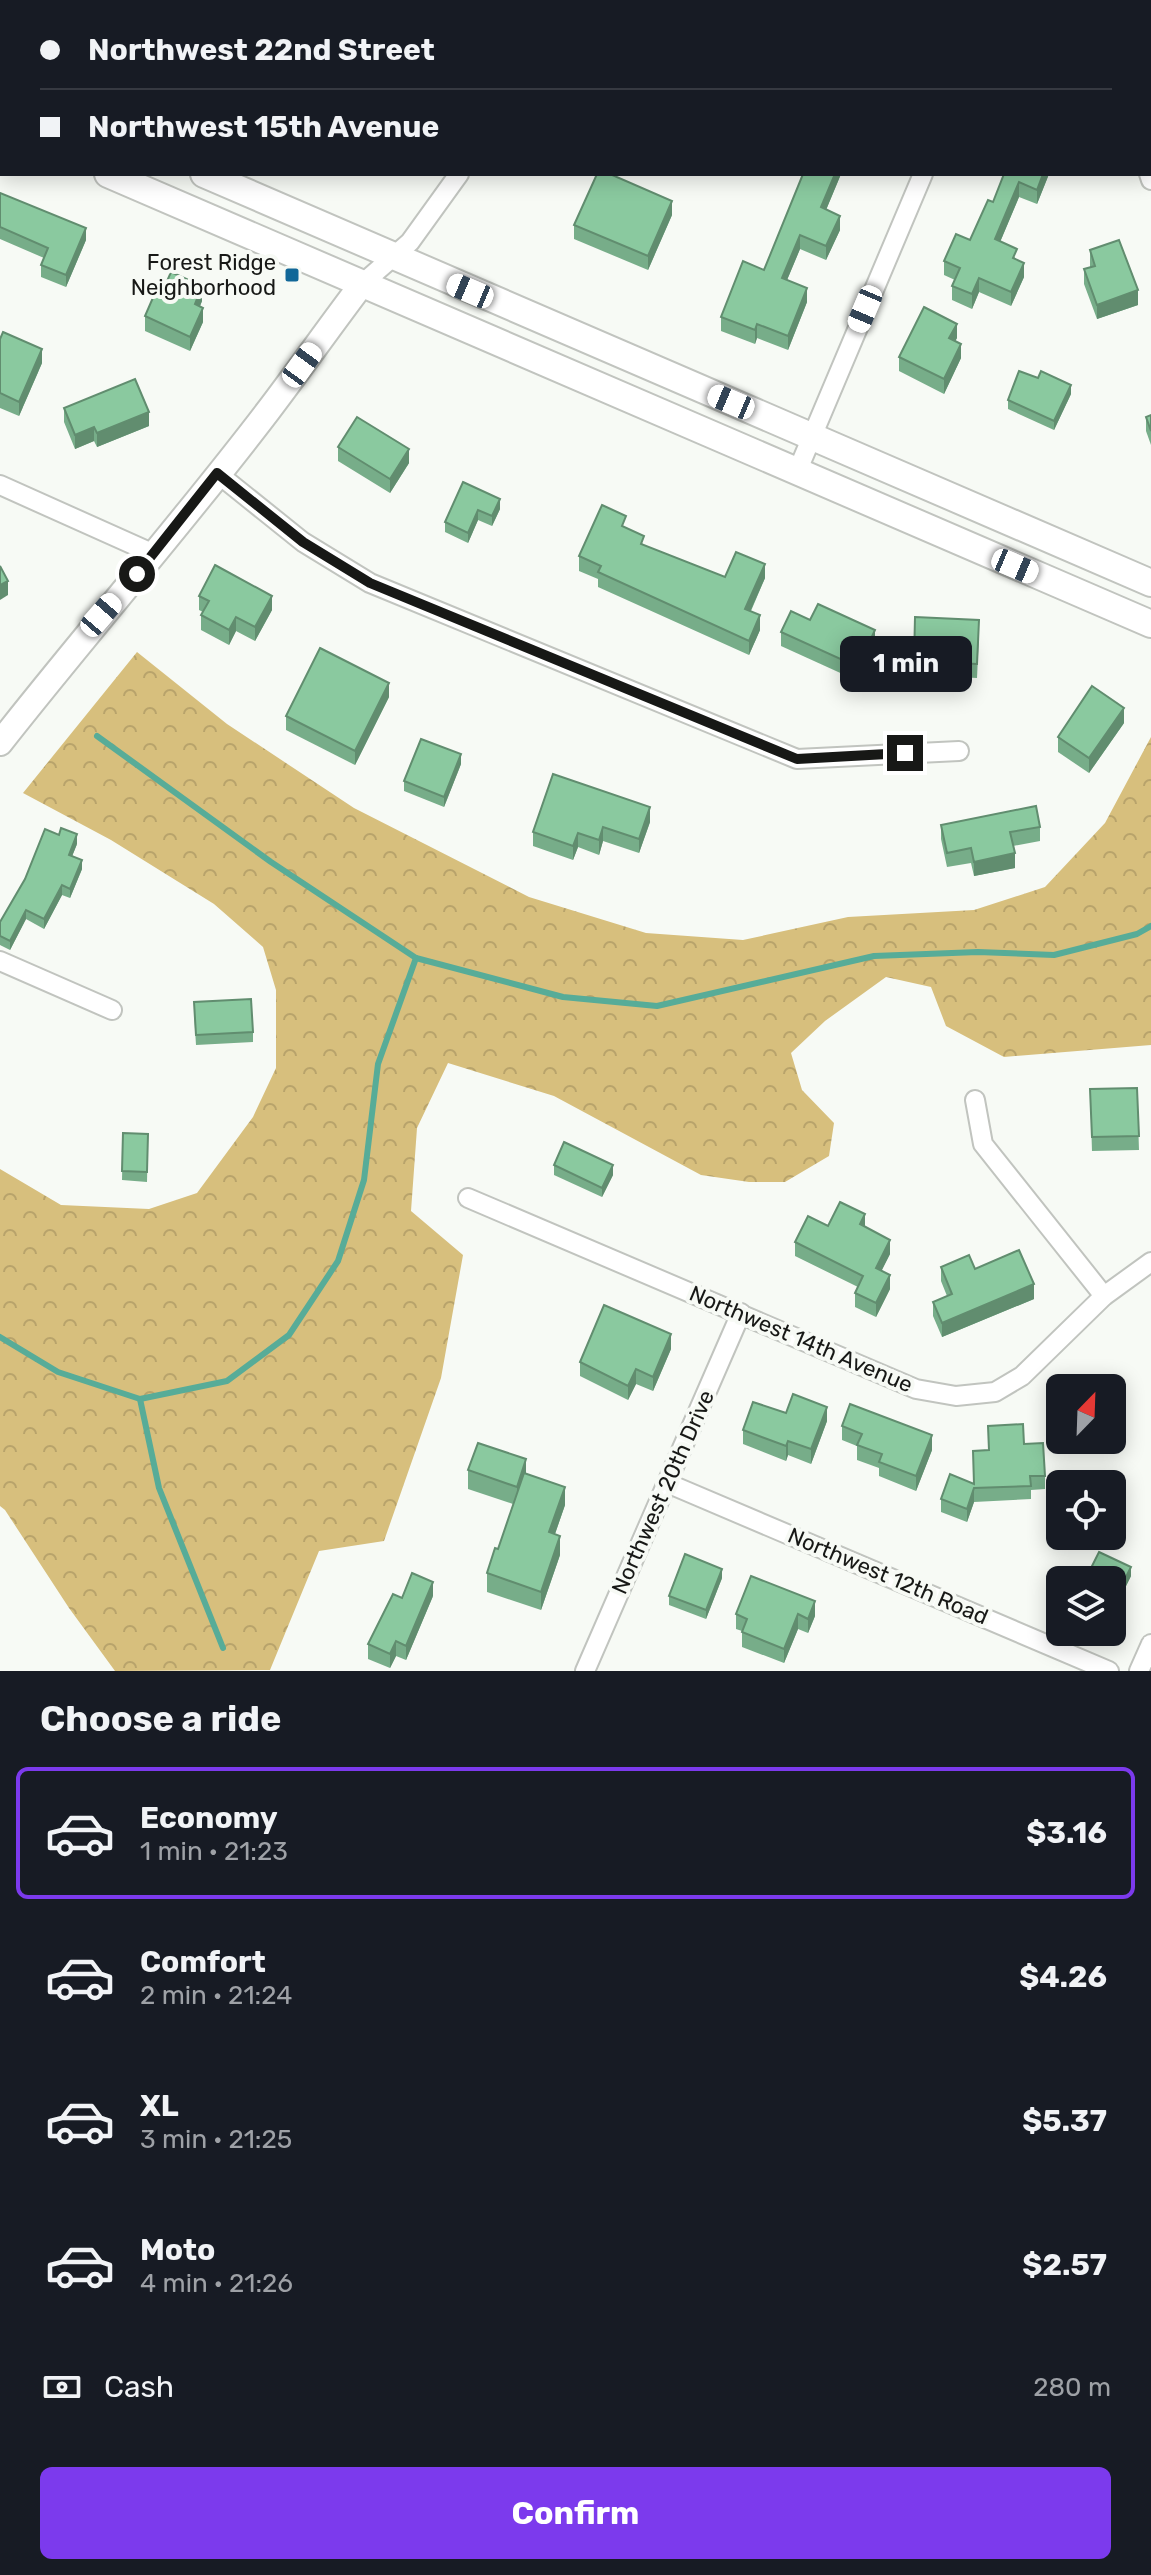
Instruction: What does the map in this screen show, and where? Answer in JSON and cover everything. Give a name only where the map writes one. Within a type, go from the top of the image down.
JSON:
[{"type":"main road","points":[[113,176],[1151,624]]},
{"type":"main road","points":[[209,176],[1151,583]]},
{"type":"street","points":[[0,743],[267,413],[362,284],[410,242],[458,176]]},
{"type":"street","points":[[797,472],[922,176]]},
{"type":"street","points":[[217,473],[303,542],[370,583],[797,759],[959,751]]},
{"type":"street","points":[[0,485],[154,554]]},
{"type":"street","points":[[0,961],[112,1010]]},
{"type":"street","points":[[975,1100],[983,1144],[1104,1296]]},
{"type":"street","name":"Northwest 14th Avenue","points":[[468,1198],[916,1389],[956,1396],[995,1392],[1022,1376],[1104,1296],[1151,1262]]},
{"type":"street","name":"Northwest 20th Drive","points":[[585,1671],[741,1313]]},
{"type":"street","name":"Northwest 12th Road","points":[[667,1483],[1109,1671]]},
{"type":"street","points":[[1139,1671],[1151,1644]]},
{"type":"green space","points":[[137,652],[227,724],[354,808],[529,897],[646,933],[743,940],[848,917],[974,910],[1045,887],[1105,823],[1151,737],[1151,1045],[1004,1057],[946,1026],[931,987],[886,977],[825,1021],[791,1053],[802,1090],[834,1123],[829,1156],[785,1182],[749,1182],[701,1175],[554,1096],[448,1063],[417,1128],[411,1211],[463,1255],[441,1378],[384,1541],[319,1551],[270,1670],[115,1671],[0,1506],[0,1169],[61,1205],[149,1209],[197,1193],[253,1117],[276,1068],[276,990],[263,947],[214,904],[111,840],[23,793]]},
{"type":"building","points":[[596,176],[615,176],[672,201],[648,256],[574,225]]},
{"type":"building","points":[[802,176],[834,176],[821,207],[840,216],[826,246],[800,235],[782,278],[807,288],[788,336],[757,324],[755,330],[721,317],[743,261],[764,270]]},
{"type":"building","points":[[1003,176],[1042,176],[1037,190],[1019,182],[995,239],[1017,249],[1013,258],[1024,263],[1011,292],[979,278],[972,294],[952,286],[960,268],[944,261],[956,234],[970,240],[988,200],[993,202]]},
{"type":"building","points":[[0,193],[86,228],[66,275],[41,265],[48,248],[0,227]]},
{"type":"building","points":[[1119,240],[1138,290],[1097,305],[1084,269],[1095,266],[1090,250]]},
{"type":"building","points":[[171,272],[202,286],[195,304],[203,308],[190,337],[145,316],[158,286],[164,288]]},
{"type":"building","points":[[924,307],[957,324],[949,338],[961,344],[944,379],[899,357]]},
{"type":"building","points":[[3,332],[42,349],[19,402],[0,393],[0,339]]},
{"type":"building","points":[[1019,371],[1038,378],[1041,371],[1071,385],[1054,421],[1008,400]]},
{"type":"building","points":[[135,379],[149,412],[97,433],[94,427],[75,435],[64,408]]},
{"type":"building","points":[[357,417],[409,449],[390,479],[338,447]]},
{"type":"building","points":[[463,482],[500,499],[492,516],[478,510],[468,533],[445,522]]},
{"type":"building","points":[[602,505],[626,516],[622,526],[644,536],[641,544],[725,577],[736,552],[765,564],[745,609],[760,615],[749,641],[598,572],[601,566],[579,556]]},
{"type":"building","points":[[215,565],[272,596],[255,627],[236,617],[229,630],[201,615],[209,601],[199,596]]},
{"type":"building","points":[[0,566],[8,581],[0,585]]},
{"type":"building","points":[[818,604],[875,630],[858,667],[781,632],[791,611],[810,620]]},
{"type":"building","points":[[915,617],[979,620],[977,664],[914,661]]},
{"type":"building","points":[[320,648],[389,683],[355,751],[286,716]]},
{"type":"building","points":[[1092,686],[1124,708],[1089,758],[1058,737]]},
{"type":"building","points":[[421,739],[461,754],[444,797],[404,781]]},
{"type":"building","points":[[553,774],[650,807],[639,839],[603,827],[599,840],[578,833],[573,846],[533,832]]},
{"type":"building","points":[[1036,806],[1040,827],[1010,832],[1015,853],[974,862],[971,848],[947,853],[941,825]]},
{"type":"building","points":[[61,828],[77,834],[69,855],[82,860],[70,889],[62,885],[44,919],[26,910],[10,941],[0,936],[0,922],[25,879],[45,829],[59,835]]},
{"type":"building","points":[[251,999],[253,1032],[196,1035],[194,1002]]},
{"type":"building","points":[[1137,1088],[1139,1136],[1092,1137],[1090,1089]]},
{"type":"building","points":[[123,1133],[148,1134],[147,1172],[122,1171]]},
{"type":"building","points":[[564,1142],[613,1165],[602,1188],[554,1165]]},
{"type":"building","points":[[840,1202],[865,1214],[860,1224],[890,1240],[876,1268],[890,1275],[876,1303],[855,1293],[863,1276],[795,1242],[808,1216],[828,1226]]},
{"type":"building","points":[[1019,1250],[1034,1284],[942,1323],[933,1302],[952,1294],[941,1267],[969,1255],[975,1269]]},
{"type":"building","points":[[604,1305],[671,1334],[653,1377],[636,1369],[628,1386],[580,1362]]},
{"type":"building","points":[[793,1394],[827,1407],[811,1449],[788,1441],[786,1446],[743,1430],[753,1402],[786,1413]]},
{"type":"building","points":[[850,1404],[932,1435],[916,1476],[879,1462],[882,1454],[857,1445],[862,1434],[842,1426]]},
{"type":"building","points":[[1023,1424],[1024,1444],[1043,1443],[1045,1476],[1030,1476],[1031,1486],[974,1488],[967,1509],[941,1499],[950,1474],[974,1484],[973,1451],[989,1450],[988,1426]]},
{"type":"building","points":[[478,1443],[526,1459],[517,1487],[468,1470]]},
{"type":"building","points":[[524,1473],[565,1487],[549,1532],[560,1536],[541,1592],[487,1573]]},
{"type":"building","points":[[1099,1552],[1131,1567],[1126,1577],[1126,1566],[1092,1566]]},
{"type":"building","points":[[685,1554],[722,1569],[706,1610],[669,1596]]},
{"type":"building","points":[[412,1573],[433,1582],[406,1646],[396,1641],[390,1654],[368,1644],[393,1594],[402,1598]]},
{"type":"building","points":[[751,1576],[815,1601],[808,1619],[798,1614],[784,1649],[742,1632],[747,1619],[736,1614]]},
{"type":"waterway","points":[[97,736],[271,862],[416,958]]},
{"type":"waterway","points":[[0,1337],[58,1372],[140,1399],[227,1381],[289,1335],[338,1261],[364,1180],[378,1064],[416,958],[563,997],[657,1006],[874,956],[978,952],[1054,955],[1137,934],[1151,926]]},
{"type":"waterway","points":[[140,1399],[159,1488],[223,1648]]},
{"type":"place","name":"Forest Ridge Neighborhood","points":[[292,275]]},
{"type":"route","points":[[137,574],[217,473],[303,542],[370,583],[797,759],[905,753]]}]
